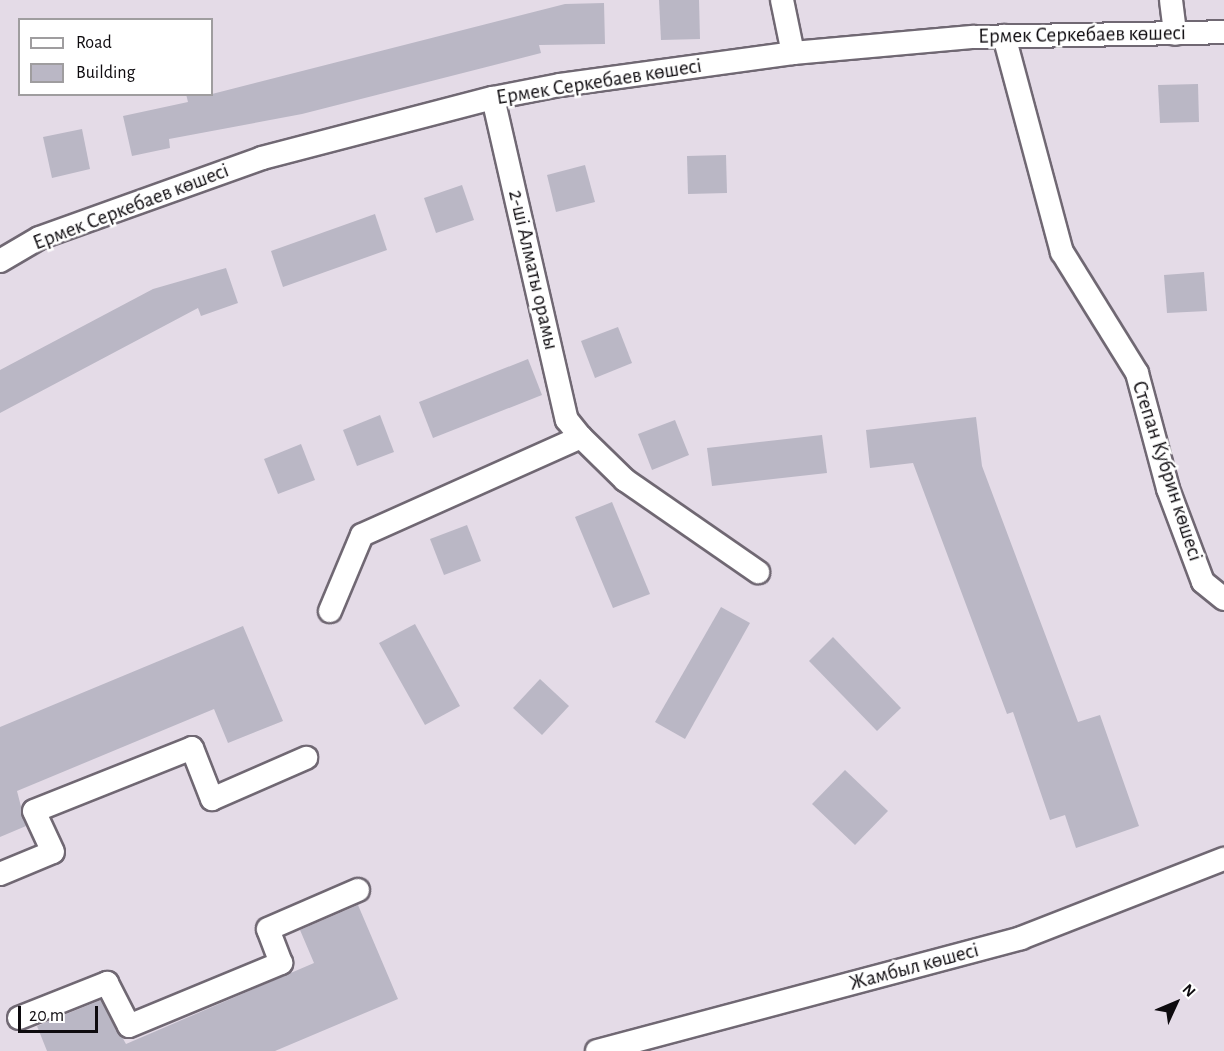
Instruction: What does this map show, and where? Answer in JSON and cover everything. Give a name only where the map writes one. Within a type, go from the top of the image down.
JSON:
[{"type":"street","points":[[782,0],[793,53]]},
{"type":"street","points":[[1171,0],[1175,34]]},
{"type":"street","name":"Ермек Серкебаев көшесі","points":[[0,261],[39,238],[262,158],[493,98],[793,53],[1004,36],[1224,32]]},
{"type":"street","name":"Степан Кубрин көшесі","points":[[1004,36],[1062,252],[1137,374],[1168,489],[1203,582],[1224,599]]},
{"type":"street","name":"2-ші Алматы орамы","points":[[493,98],[567,420],[625,480],[758,572]]},
{"type":"street","points":[[330,611],[362,535],[581,437]]},
{"type":"street","points":[[0,874],[53,852],[34,811],[192,748],[213,799],[306,758]]},
{"type":"street","name":"Жамбыл көшесі","points":[[597,1051],[1021,938],[1224,859]]},
{"type":"street","points":[[19,1018],[107,983],[129,1026],[281,963],[268,928],[358,890]]},
{"type":"building","points":[[659,0],[699,0],[700,39],[661,40]]},
{"type":"building","points":[[604,3],[605,44],[539,45],[541,53],[302,114],[169,139],[170,148],[132,156],[123,116],[188,102],[186,96],[213,96],[213,94],[565,4]]},
{"type":"building","points":[[1198,84],[1199,122],[1160,123],[1158,85]]},
{"type":"building","points":[[82,129],[90,169],[52,178],[43,137]]},
{"type":"building","points":[[726,155],[727,193],[688,194],[687,156]]},
{"type":"building","points":[[585,165],[595,202],[556,212],[547,175]]},
{"type":"building","points":[[462,185],[474,220],[436,233],[424,198]]},
{"type":"building","points":[[375,214],[387,250],[283,287],[271,251]]},
{"type":"building","points":[[226,268],[238,303],[201,316],[198,308],[0,413],[0,370],[153,289]]},
{"type":"building","points":[[1204,272],[1207,311],[1167,313],[1164,275]]},
{"type":"building","points":[[618,327],[632,363],[595,378],[581,341]]},
{"type":"building","points":[[528,359],[542,395],[433,438],[419,402]]},
{"type":"building","points":[[380,415],[394,452],[357,466],[343,430]]},
{"type":"building","points":[[976,417],[982,466],[1078,722],[1100,715],[1139,826],[1076,848],[1065,815],[1050,820],[1013,712],[1007,714],[913,463],[870,468],[866,430]]},
{"type":"building","points":[[675,420],[689,455],[652,470],[638,434]]},
{"type":"building","points":[[822,435],[827,473],[712,486],[707,448]]},
{"type":"building","points":[[301,444],[315,480],[278,494],[264,459]]},
{"type":"building","points":[[612,502],[650,594],[613,608],[575,517]]},
{"type":"building","points":[[467,525],[481,561],[444,575],[430,539]]},
{"type":"building","points":[[721,607],[750,623],[685,739],[655,722]]},
{"type":"building","points":[[415,624],[460,706],[425,725],[379,643]]},
{"type":"building","points":[[243,626],[283,721],[228,743],[214,709],[17,791],[26,826],[0,837],[0,727]]},
{"type":"building","points":[[833,637],[901,708],[877,731],[809,661]]},
{"type":"building","points":[[540,679],[569,706],[542,735],[513,708]]},
{"type":"building","points":[[845,770],[888,811],[855,845],[812,804]]},
{"type":"building","points":[[358,905],[398,999],[275,1051],[47,1051],[37,1026],[101,1000],[126,1044],[314,963],[300,930]]}]
